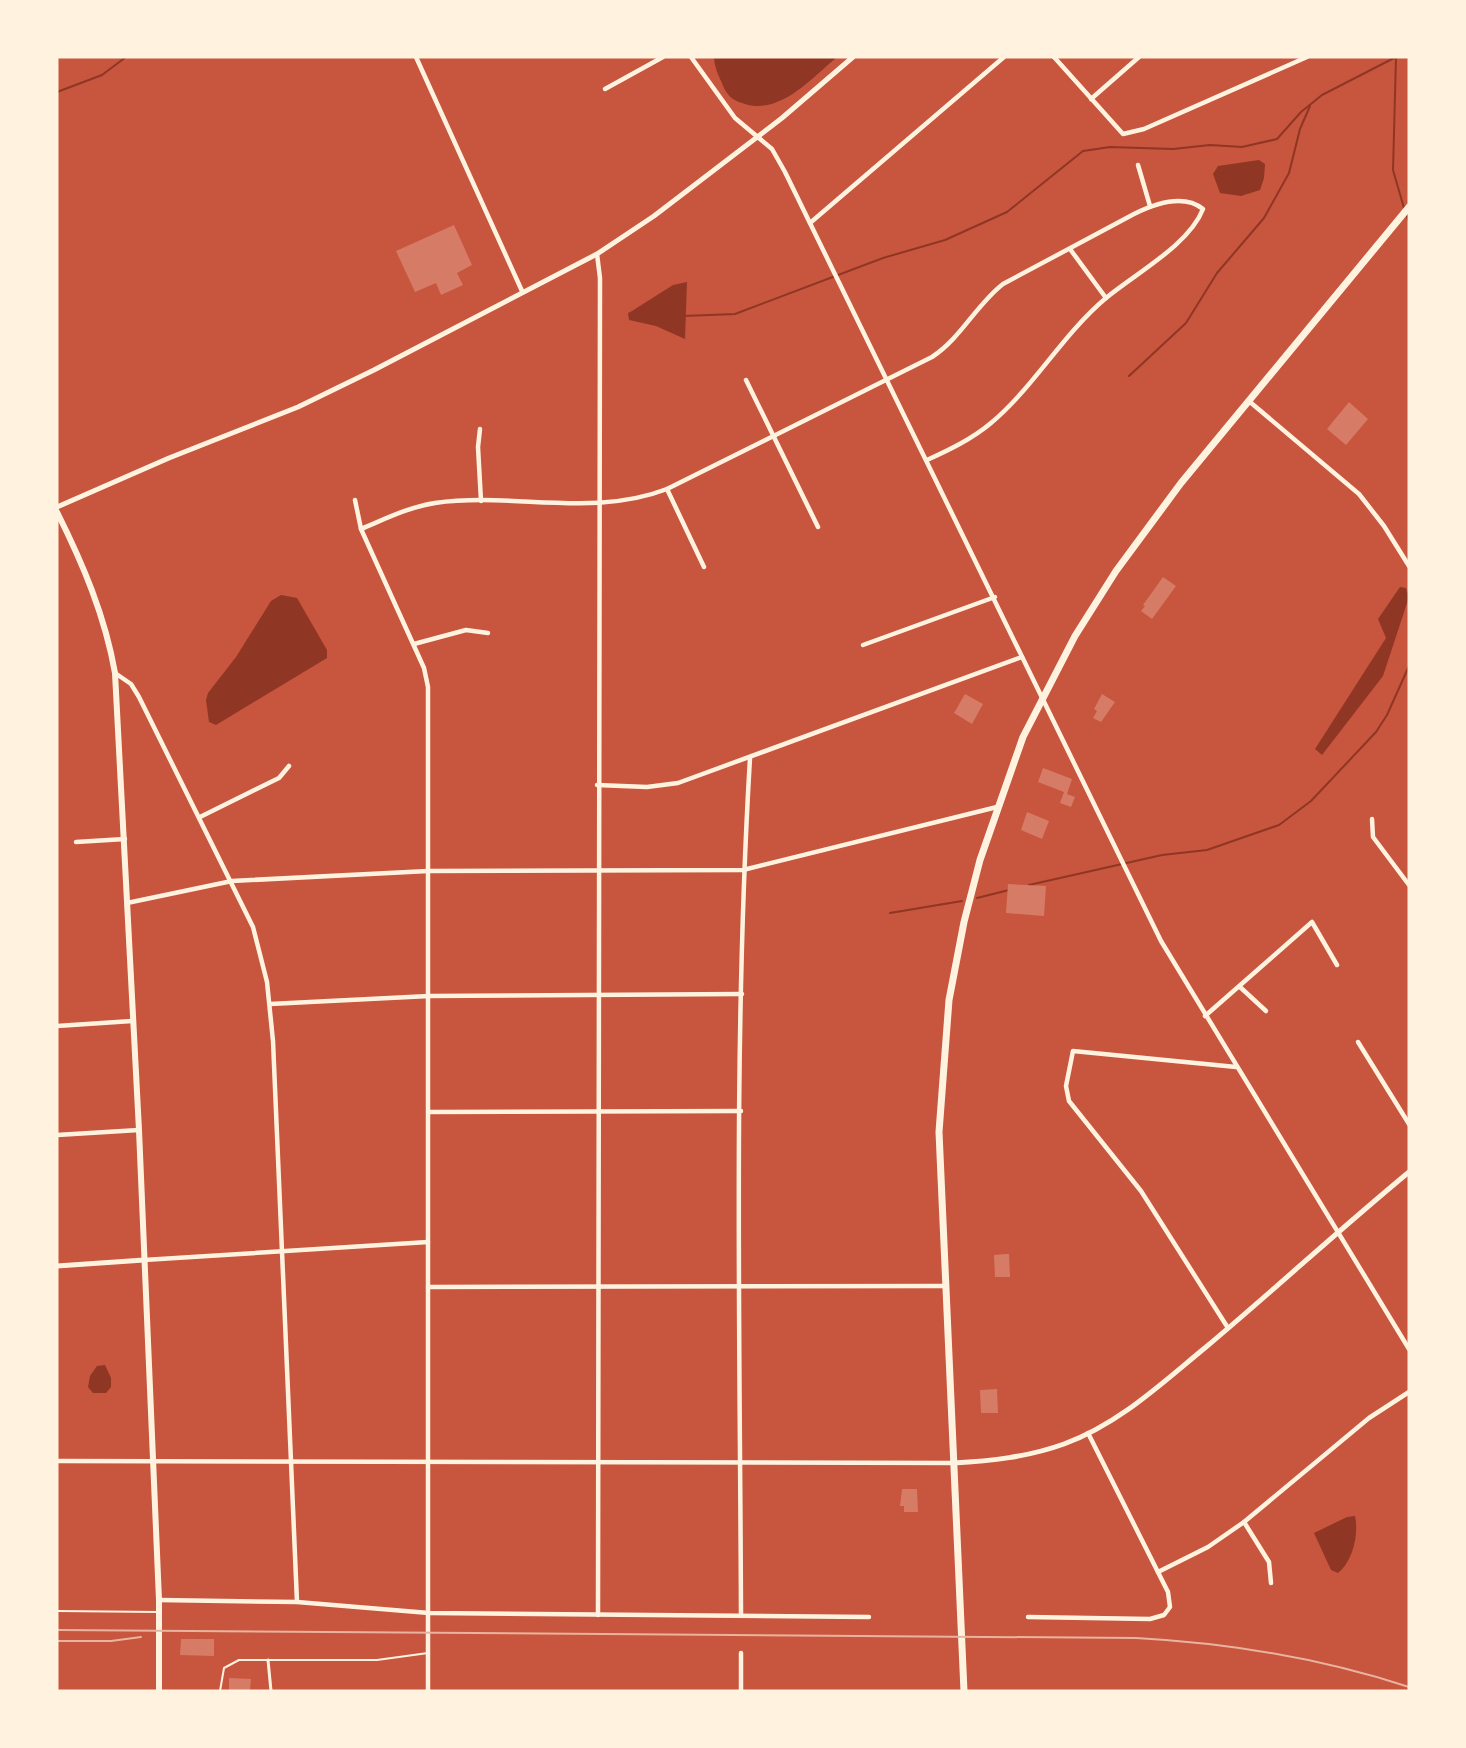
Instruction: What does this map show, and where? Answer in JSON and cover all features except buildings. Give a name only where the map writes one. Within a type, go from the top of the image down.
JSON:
[{"type":"main road","points":[[964,1691],[944,1286],[939,1132],[945,1034],[952,981],[968,903],[997,807],[1016,755],[1041,700],[1075,636],[1122,562],[1181,483],[1406,215],[1409,207]]},
{"type":"main road","points":[[57,509],[81,561],[102,617],[115,673],[139,1130],[159,1600],[159,1691]]},
{"type":"street","points":[[416,57],[522,291]]},
{"type":"street","points":[[605,89],[663,57]]},
{"type":"street","points":[[691,57],[735,118],[772,149],[995,597],[1041,700],[1161,941],[1409,1349]]},
{"type":"street","points":[[57,509],[169,458],[298,407],[597,254],[654,216],[853,57]]},
{"type":"street","points":[[810,223],[1004,57]]},
{"type":"street","points":[[1054,57],[1119,131],[1132,133],[1307,57]]},
{"type":"street","points":[[1091,99],[1139,57]]},
{"type":"street","points":[[1138,165],[1150,206]]},
{"type":"street","points":[[361,529],[428,504],[481,501],[599,504],[643,498],[667,489],[887,381],[944,349],[992,292],[1003,284],[1150,206],[1183,200],[1203,208],[1200,217],[1182,238],[1106,298],[1074,328],[1002,413],[966,440],[927,460]]},
{"type":"street","points":[[1070,249],[1106,298]]},
{"type":"street","points":[[597,254],[600,278],[597,785],[598,1615]]},
{"type":"street","points":[[746,380],[818,526]]},
{"type":"street","points":[[1250,402],[1359,494],[1384,526],[1409,566]]},
{"type":"street","points":[[480,429],[478,447],[481,501]]},
{"type":"street","points":[[667,489],[704,567]]},
{"type":"street","points":[[355,500],[361,529],[414,644],[424,668],[428,687],[428,1691]]},
{"type":"street","points":[[863,645],[995,597]]},
{"type":"street","points":[[414,644],[466,630],[488,633]]},
{"type":"street","points":[[597,785],[662,786],[750,758],[1022,657]]},
{"type":"street","points":[[115,673],[131,684],[139,697],[232,881],[257,939],[270,1004],[297,1602]]},
{"type":"street","points":[[741,1615],[740,1287],[743,870],[750,758]]},
{"type":"street","points":[[200,817],[279,778],[289,766]]},
{"type":"street","points":[[127,903],[232,881],[428,872],[743,870],[997,807]]},
{"type":"street","points":[[1372,819],[1373,837],[1409,885]]},
{"type":"street","points":[[76,842],[125,839]]},
{"type":"street","points":[[1205,1016],[1312,922],[1337,966]]},
{"type":"street","points":[[1240,987],[1266,1011]]},
{"type":"street","points":[[270,1004],[429,996],[742,994]]},
{"type":"street","points":[[57,1026],[132,1021]]},
{"type":"street","points":[[1358,1042],[1409,1124]]},
{"type":"street","points":[[1228,1328],[1141,1191],[1069,1101],[1066,1086],[1073,1051],[1236,1067]]},
{"type":"street","points":[[429,1112],[741,1111]]},
{"type":"street","points":[[57,1135],[139,1130]]},
{"type":"street","points":[[57,1461],[953,1463],[981,1462],[1033,1454],[1088,1433],[1135,1405],[1338,1235],[1409,1172]]},
{"type":"street","points":[[57,1266],[428,1242]]},
{"type":"street","points":[[428,1287],[944,1286]]},
{"type":"street","points":[[1158,1572],[1208,1547],[1244,1522],[1369,1418],[1409,1392]]},
{"type":"street","points":[[1028,1617],[1157,1618],[1167,1612],[1170,1600],[1158,1572],[1088,1433]]},
{"type":"street","points":[[1244,1522],[1269,1562],[1271,1583]]},
{"type":"street","points":[[159,1600],[297,1602],[429,1613],[869,1617]]},
{"type":"street","points":[[741,1653],[741,1691]]},
{"type":"street","points":[[268,1660],[271,1691]]},
{"type":"lane","points":[[57,1611],[158,1612]]},
{"type":"lane","points":[[220,1691],[223,1671],[228,1665],[244,1660],[377,1660],[428,1653]]},
{"type":"shaded area","points":[[714,57],[837,57],[806,84],[783,100],[758,106],[738,102],[728,94],[718,73]]},
{"type":"shaded area","points":[[1259,160],[1265,164],[1260,190],[1241,196],[1220,193],[1213,174],[1218,166]]},
{"type":"shaded area","points":[[687,282],[685,339],[656,326],[629,320],[628,313],[673,285]]},
{"type":"shaded area","points":[[1400,587],[1406,588],[1409,597],[1383,676],[1322,755],[1315,749],[1386,638],[1378,619]]},
{"type":"shaded area","points":[[281,595],[297,598],[327,650],[327,658],[216,725],[209,722],[206,700],[208,693],[236,657],[271,601]]},
{"type":"shaded area","points":[[105,1365],[111,1378],[111,1387],[106,1393],[93,1393],[88,1387],[90,1376],[97,1366]]},
{"type":"shaded area","points":[[1355,1516],[1354,1547],[1348,1562],[1338,1573],[1331,1570],[1314,1533],[1347,1517]]},
{"type":"waterway","points":[[57,92],[102,75],[126,57]]},
{"type":"waterway","points":[[1396,57],[1393,170],[1404,208]]},
{"type":"waterway","points":[[683,316],[735,314],[883,258],[945,240],[1007,212],[1083,151],[1110,147],[1173,149],[1210,145],[1242,147],[1277,139],[1301,112],[1322,95],[1396,57]]},
{"type":"waterway","points":[[1129,376],[1186,323],[1217,273],[1264,218],[1289,173],[1300,129],[1310,106]]},
{"type":"waterway","points":[[1406,214],[1409,222]]},
{"type":"waterway","points":[[1029,885],[1162,855],[1207,850],[1279,825],[1311,801],[1376,732],[1387,715],[1409,666]]},
{"type":"waterway","points":[[977,898],[1009,890]]},
{"type":"waterway","points":[[890,913],[962,901]]},
{"type":"railway","points":[[57,1630],[1136,1638],[1240,1648],[1308,1660],[1409,1687]]},
{"type":"railway","points":[[57,1641],[111,1641],[141,1637]]}]
